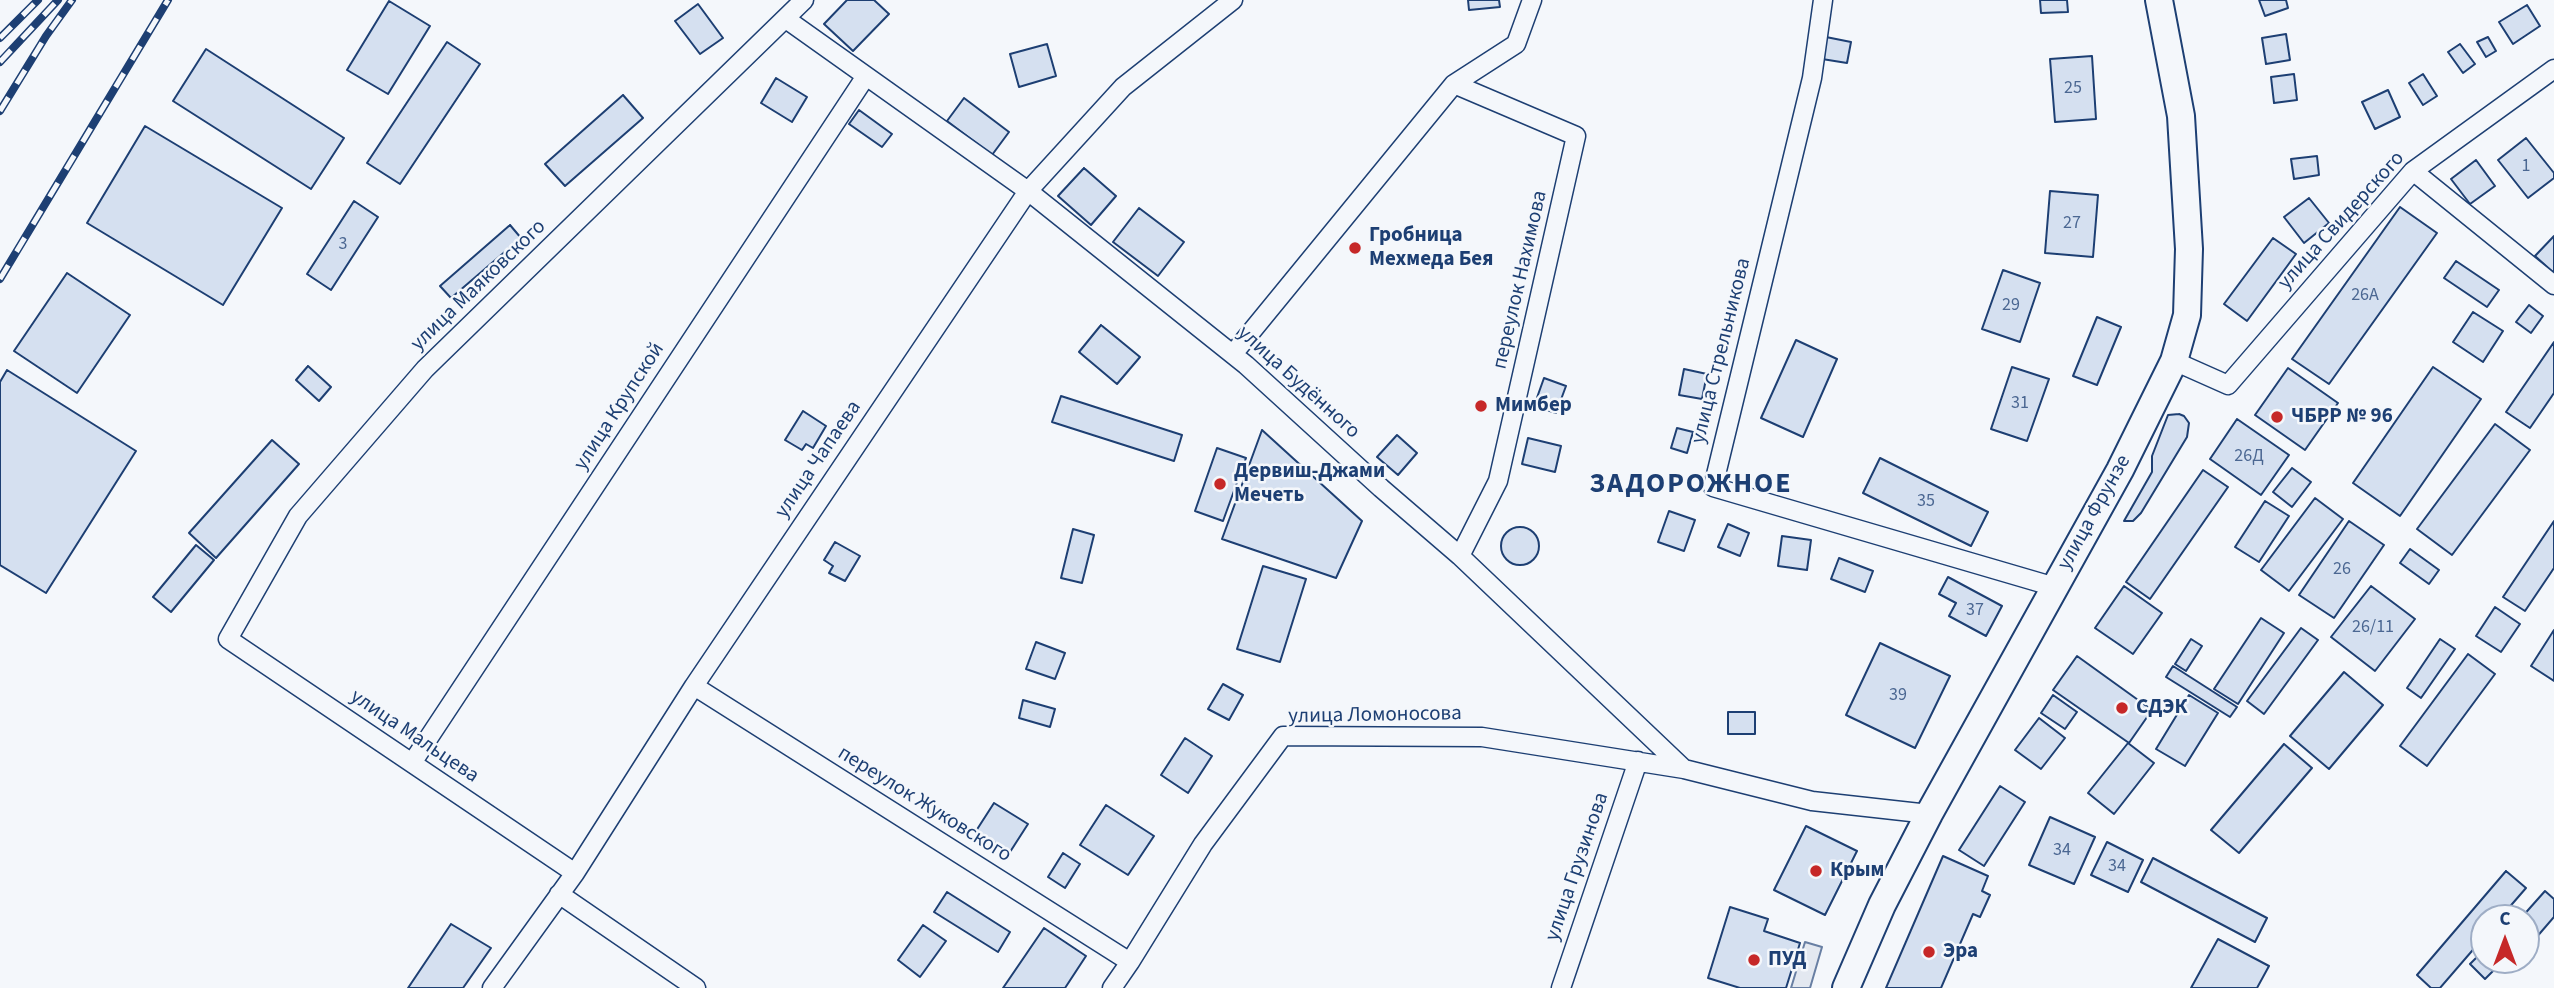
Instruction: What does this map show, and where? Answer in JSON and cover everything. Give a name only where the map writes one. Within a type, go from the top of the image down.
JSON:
[{"type":"main road","name":"улица Фрунзе","points":[[1846,988],[1882,905],[1929,814],[2120,470],[2174,361],[2187,314],[2189,249],[2181,116],[2159,0]]},
{"type":"street","name":"улица Маяковского","points":[[228,639],[298,516],[425,369],[804,0]]},
{"type":"street","name":"улица Чапаева","points":[[492,988],[575,873],[694,686],[1028,191],[1123,87],[1233,0]]},
{"type":"street","points":[[1233,354],[1454,84],[1516,44],[1532,0]]},
{"type":"street","name":"улица Стрельникова","points":[[1823,0],[1812,78],[1713,487],[2056,587]]},
{"type":"street","name":"улица Будённого","points":[[786,19],[1028,191],[1233,354],[1460,556],[1684,769],[1812,801],[1929,814]]},
{"type":"street","name":"улица Свидерского","points":[[2174,361],[2228,385],[2413,171],[2554,69]]},
{"type":"street","name":"улица Крупской","points":[[412,763],[866,76]]},
{"type":"street","name":"переулок Нахимова","points":[[1454,84],[1576,136],[1499,481],[1460,556]]},
{"type":"street","points":[[2413,171],[2554,285]]},
{"type":"street","name":"улица Мальцева","points":[[228,639],[575,873]]},
{"type":"street","name":"переулок Жуковского","points":[[694,686],[1130,962]]},
{"type":"street","name":"улица Ломоносова","points":[[1112,988],[1203,844],[1283,736],[1482,737],[1684,769]]},
{"type":"street","name":"улица Грузинова","points":[[1561,988],[1638,761]]},
{"type":"street","points":[[559,894],[696,988]]},
{"type":"shaded area","points":[[1805,942],[1822,947],[1810,988],[1791,988]]},
{"type":"building","points":[[847,0],[874,0],[889,14],[853,51],[824,24]]},
{"type":"building","points":[[1468,0],[1499,0],[1500,7],[1469,10]]},
{"type":"building","points":[[2040,0],[2067,0],[2068,12],[2041,13]]},
{"type":"building","points":[[2259,0],[2286,0],[2288,8],[2265,16]]},
{"type":"building","points":[[389,1],[430,26],[388,94],[347,70]]},
{"type":"building","points":[[698,4],[723,38],[700,54],[675,21]]},
{"type":"building","points":[[2527,5],[2540,26],[2513,44],[2499,22]]},
{"type":"building","points":[[2286,34],[2290,60],[2266,64],[2262,38]]},
{"type":"building","points":[[1826,37],[1851,42],[1847,63],[1822,59]]},
{"type":"building","points":[[2488,37],[2496,51],[2486,57],[2477,42]]},
{"type":"building","points":[[447,42],[480,64],[400,184],[367,163]]},
{"type":"building","points":[[1047,44],[1056,76],[1019,87],[1010,54]]},
{"type":"building","points":[[2460,44],[2475,64],[2463,73],[2448,52]]},
{"type":"building","points":[[206,49],[344,138],[311,189],[173,101]]},
{"type":"building","points":[[2092,56],[2096,119],[2055,122],[2050,59]]},
{"type":"building","points":[[2294,74],[2297,100],[2274,103],[2271,77]]},
{"type":"building","points":[[2423,74],[2437,96],[2423,105],[2409,83]]},
{"type":"building","points":[[776,78],[807,97],[792,122],[761,103]]},
{"type":"building","points":[[2388,90],[2400,117],[2375,129],[2362,102]]},
{"type":"building","points":[[623,95],[643,118],[565,186],[545,164]]},
{"type":"building","points":[[964,98],[1009,132],[992,155],[947,121]]},
{"type":"building","points":[[859,110],[892,134],[882,147],[849,124]]},
{"type":"building","points":[[145,126],[282,208],[223,305],[87,223]]},
{"type":"building","points":[[2526,138],[2554,173],[2554,178],[2528,198],[2498,160]]},
{"type":"building","points":[[2317,156],[2319,175],[2294,179],[2291,159]]},
{"type":"building","points":[[2476,160],[2495,186],[2470,204],[2451,179]]},
{"type":"building","points":[[1084,168],[1116,196],[1091,225],[1058,196]]},
{"type":"building","points":[[2050,191],[2098,195],[2093,257],[2045,253]]},
{"type":"building","points":[[2309,198],[2329,223],[2304,243],[2284,217]]},
{"type":"building","points":[[354,201],[378,217],[331,290],[307,274]]},
{"type":"building","points":[[2400,207],[2437,233],[2329,384],[2292,359]]},
{"type":"building","points":[[1139,208],[1184,242],[1158,276],[1113,242]]},
{"type":"building","points":[[510,225],[521,238],[451,298],[440,286]]},
{"type":"building","points":[[2554,236],[2554,273],[2535,256]]},
{"type":"building","points":[[2273,238],[2296,254],[2247,321],[2224,304]]},
{"type":"building","points":[[2456,261],[2499,290],[2487,307],[2444,278]]},
{"type":"building","points":[[2003,270],[2040,283],[2020,342],[1982,329]]},
{"type":"building","points":[[67,273],[130,315],[77,393],[14,351]]},
{"type":"building","points":[[2529,305],[2543,316],[2531,333],[2516,322]]},
{"type":"building","points":[[2473,312],[2503,331],[2483,362],[2453,342]]},
{"type":"building","points":[[2097,317],[2121,327],[2097,385],[2073,376]]},
{"type":"building","points":[[1101,325],[1140,357],[1117,384],[1079,352]]},
{"type":"building","points":[[1796,340],[1837,359],[1803,437],[1761,418]]},
{"type":"building","points":[[2554,342],[2554,393],[2530,428],[2506,412]]},
{"type":"building","points":[[308,366],[331,387],[319,401],[296,380]]},
{"type":"building","points":[[2012,367],[2049,379],[2027,441],[1991,429]]},
{"type":"building","points":[[2433,367],[2481,399],[2400,516],[2353,483]]},
{"type":"building","points":[[2288,368],[2338,403],[2305,450],[2255,415]]},
{"type":"building","points":[[1684,369],[1707,374],[1702,399],[1679,395]]},
{"type":"building","points":[[7,370],[136,451],[46,593],[0,565],[0,382]]},
{"type":"building","points":[[1544,378],[1566,386],[1556,413],[1534,406]]},
{"type":"building","points":[[1061,396],[1182,435],[1174,461],[1052,422]]},
{"type":"building","points":[[803,411],[826,426],[813,448],[806,444],[802,450],[785,440]]},
{"type":"building","points":[[2179,414],[2189,423],[2187,437],[2141,513],[2133,521],[2124,521],[2152,472],[2152,456],[2168,415]]},
{"type":"building","points":[[2237,419],[2289,455],[2261,495],[2210,459]]},
{"type":"building","points":[[2495,424],[2530,450],[2452,555],[2417,529]]},
{"type":"building","points":[[1677,428],[1693,432],[1687,453],[1671,448]]},
{"type":"building","points":[[1262,430],[1362,521],[1336,578],[1222,539]]},
{"type":"building","points":[[1397,435],[1417,453],[1398,475],[1377,457]]},
{"type":"building","points":[[1528,438],[1561,446],[1555,472],[1522,464]]},
{"type":"building","points":[[272,440],[299,464],[216,558],[189,533]]},
{"type":"building","name":"Дервиш-Джами Мечеть","points":[[1217,448],[1246,458],[1223,521],[1195,511]]},
{"type":"building","points":[[1880,458],[1988,512],[1971,546],[1863,493]]},
{"type":"building","points":[[2292,468],[2311,482],[2292,507],[2273,492]]},
{"type":"building","points":[[2203,470],[2228,487],[2150,599],[2126,582]]},
{"type":"building","points":[[2315,498],[2343,519],[2289,591],[2261,570]]},
{"type":"building","points":[[2265,501],[2289,516],[2259,562],[2235,547]]},
{"type":"building","points":[[1669,511],[1695,520],[1684,551],[1658,542]]},
{"type":"building","points":[[2349,521],[2384,545],[2334,618],[2299,595]]},
{"type":"building","points":[[2554,521],[2554,568],[2525,611],[2503,597]]},
{"type":"building","points":[[1728,524],[1749,533],[1740,556],[1718,547]]},
{"type":"building","points":[[1520,527],[1534,532],[1539,546],[1534,560],[1520,565],[1506,560],[1501,546],[1506,532]]},
{"type":"building","points":[[1073,529],[1094,535],[1082,583],[1061,578]]},
{"type":"building","points":[[1782,536],[1811,540],[1807,570],[1778,566]]},
{"type":"building","points":[[835,542],[860,556],[845,581],[829,573],[833,566],[824,560]]},
{"type":"building","points":[[196,545],[214,560],[171,612],[153,597]]},
{"type":"building","points":[[2410,549],[2439,570],[2429,584],[2400,563]]},
{"type":"building","points":[[1839,558],[1873,571],[1865,592],[1831,579]]},
{"type":"building","points":[[1263,566],[1306,579],[1280,662],[1237,649]]},
{"type":"building","points":[[1948,577],[2002,606],[1986,636],[1949,616],[1956,603],[1939,594]]},
{"type":"building","points":[[2124,586],[2162,613],[2133,654],[2095,628]]},
{"type":"building","points":[[2371,586],[2415,619],[2375,671],[2331,637]]},
{"type":"building","points":[[2495,607],[2520,624],[2501,652],[2476,636]]},
{"type":"building","points":[[2261,618],[2284,633],[2238,704],[2214,689]]},
{"type":"building","points":[[2301,628],[2318,640],[2264,714],[2247,701]]},
{"type":"building","points":[[2554,630],[2554,681],[2531,666]]},
{"type":"building","points":[[2191,639],[2202,646],[2186,671],[2175,664]]},
{"type":"building","points":[[2440,639],[2455,649],[2421,698],[2407,688]]},
{"type":"building","points":[[1036,642],[1065,653],[1055,679],[1026,669]]},
{"type":"building","points":[[1880,643],[1950,676],[1915,748],[1846,715]]},
{"type":"building","points":[[2468,654],[2495,674],[2427,766],[2400,746]]},
{"type":"building","points":[[2077,656],[2152,710],[2129,743],[2053,690]]},
{"type":"building","points":[[2173,666],[2237,707],[2230,717],[2166,677]]},
{"type":"building","points":[[2344,672],[2383,705],[2329,769],[2290,736]]},
{"type":"building","points":[[1223,684],[1243,695],[1229,720],[1208,709]]},
{"type":"building","points":[[2053,695],[2077,712],[2065,729],[2041,713]]},
{"type":"building","points":[[2189,695],[2218,713],[2185,766],[2156,749]]},
{"type":"building","points":[[1023,700],[1055,709],[1050,727],[1019,718]]},
{"type":"building","points":[[1728,712],[1755,712],[1755,734],[1728,734]]},
{"type":"building","points":[[2039,718],[2065,738],[2041,769],[2015,750]]},
{"type":"building","points":[[1185,738],[1212,756],[1188,793],[1161,775]]},
{"type":"building","points":[[2128,743],[2154,763],[2114,814],[2088,793]]},
{"type":"building","points":[[2284,744],[2312,768],[2239,853],[2211,830]]},
{"type":"building","points":[[2000,786],[2025,802],[1984,866],[1959,850]]},
{"type":"building","points":[[994,803],[1028,824],[1010,852],[976,831]]},
{"type":"building","points":[[1106,805],[1154,836],[1128,875],[1080,845]]},
{"type":"building","points":[[2050,817],[2095,837],[2074,884],[2029,865]]},
{"type":"building","name":"Крым","points":[[1806,826],[1857,851],[1825,915],[1774,890]]},
{"type":"building","points":[[2107,842],[2143,860],[2128,892],[2091,875]]},
{"type":"building","points":[[1063,853],[1080,864],[1065,888],[1048,877]]},
{"type":"building","name":"Эра","points":[[1943,856],[1988,876],[1982,891],[1990,895],[1980,917],[1973,914],[1941,988],[1886,988]]},
{"type":"building","points":[[2153,858],[2267,918],[2255,942],[2141,882]]},
{"type":"building","points":[[2506,871],[2526,888],[2512,904],[2478,904]]},
{"type":"building","points":[[2545,891],[2554,899],[2554,917],[2540,933],[2540,904],[2533,904]]},
{"type":"building","points":[[947,892],[1010,932],[998,952],[934,912]]},
{"type":"building","name":"ПУД","points":[[1730,907],[1768,919],[1764,931],[1800,943],[1786,988],[1740,988],[1708,978]]},
{"type":"building","points":[[2470,913],[2470,953],[2440,988],[2431,988],[2417,975]]},
{"type":"building","points":[[451,924],[491,948],[463,988],[408,988]]},
{"type":"building","points":[[923,925],[946,941],[920,977],[898,960]]},
{"type":"building","points":[[1044,928],[1086,956],[1065,988],[1003,988]]},
{"type":"building","points":[[2218,939],[2269,966],[2257,988],[2191,988]]},
{"type":"railway","points":[[0,38],[38,0]]},
{"type":"railway","points":[[0,62],[58,0]]},
{"type":"railway","points":[[0,111],[46,36],[72,0]]},
{"type":"railway","points":[[0,279],[168,0]]},
{"type":"place","name":"Гробница Мехмеда Бея","points":[[1355,248]]},
{"type":"place","name":"Мимбер","points":[[1481,406]]},
{"type":"place","name":"ЧБРР № 96","points":[[2277,417]]},
{"type":"place","name":"Дервиш-Джами Мечеть","points":[[1220,484]]},
{"type":"place","name":"СДЭК","points":[[2122,708]]},
{"type":"place","name":"Крым","points":[[1816,871]]},
{"type":"place","name":"Эра","points":[[1929,952]]},
{"type":"place","name":"ПУД","points":[[1754,960]]},
{"type":"district","name":"ЗАДОРОЖНОЕ","points":[[1691,486]]}]
